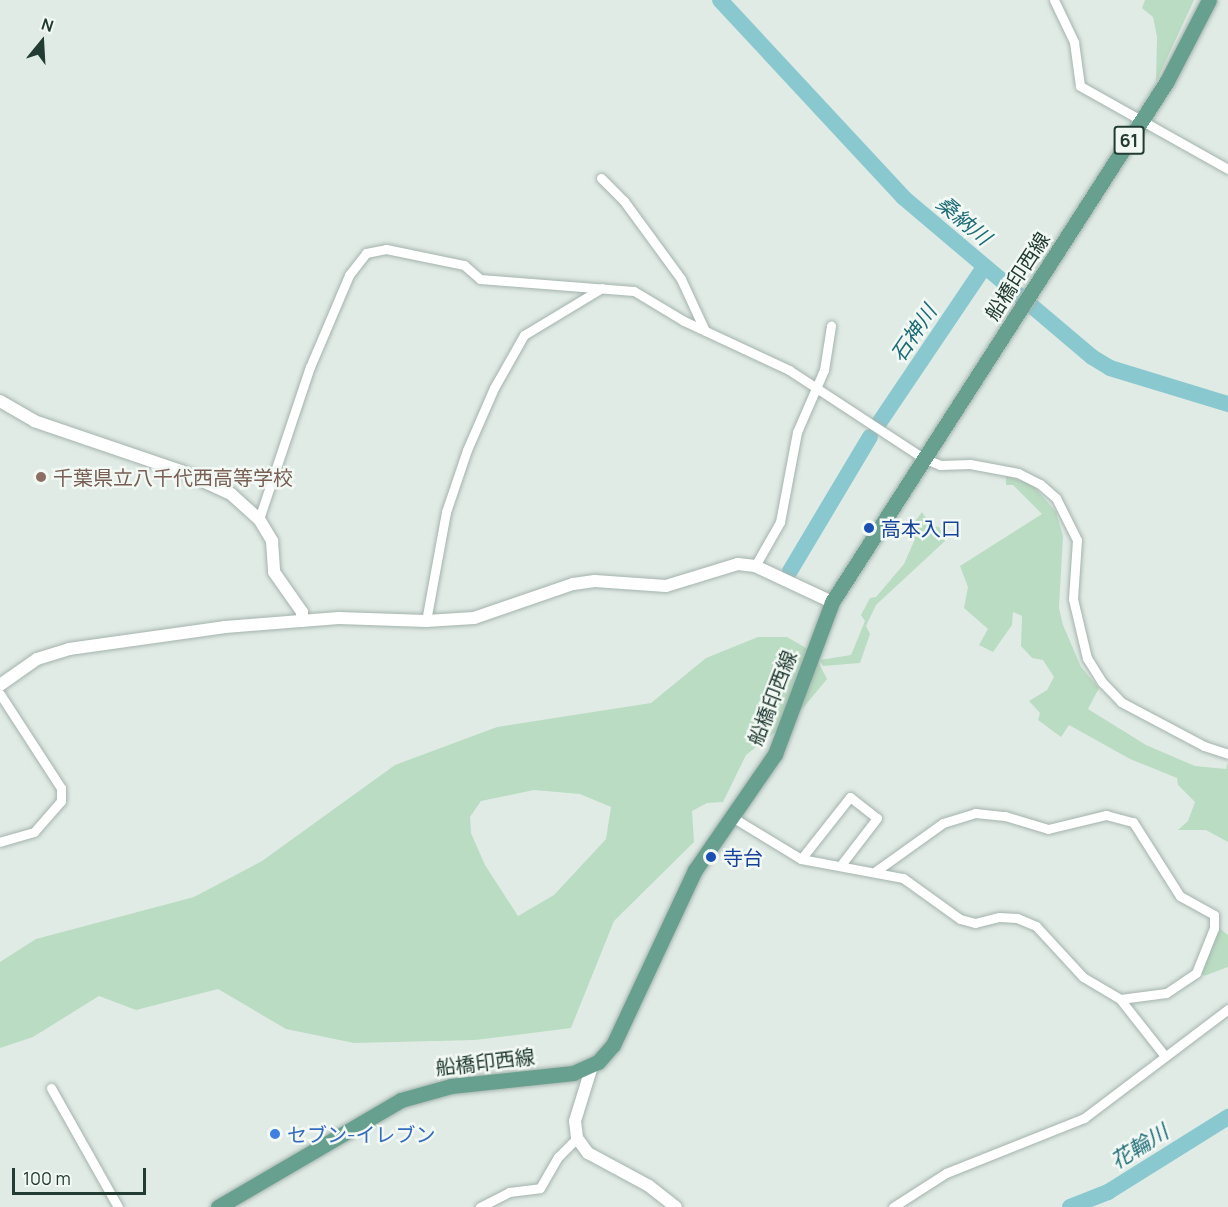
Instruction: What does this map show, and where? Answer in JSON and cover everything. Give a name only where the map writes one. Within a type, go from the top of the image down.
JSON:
[{"type":"main road","name":"船橋印西線","points":[[218,1207],[401,1100],[451,1086],[573,1073],[592,1066],[624,1029],[685,888],[775,754],[832,602],[1171,74],[1209,0]]},
{"type":"street","points":[[1054,0],[1074,42],[1080,86],[1140,123],[1228,169]]},
{"type":"street","points":[[601,178],[630,209],[681,279],[705,331]]},
{"type":"street","points":[[259,519],[310,367],[349,275],[366,253],[386,249],[464,265],[480,279],[602,288],[644,294],[705,331],[789,370],[816,391],[923,458],[940,465],[970,464],[1018,473],[1056,498],[1077,540],[1073,599],[1087,658],[1102,682],[1121,702],[1204,746],[1228,754]]},
{"type":"street","points":[[426,621],[446,513],[467,450],[494,388],[524,335],[602,288]]},
{"type":"street","points":[[755,566],[780,522],[797,432],[816,391],[831,326]]},
{"type":"street","points":[[0,401],[34,421],[211,484],[231,494],[259,519],[272,541],[279,581],[302,612],[302,621]]},
{"type":"street","points":[[0,685],[37,660],[69,649],[302,621],[381,618],[426,621],[474,618],[573,584],[595,581],[666,586],[738,564],[755,566],[832,602]]},
{"type":"street","points":[[0,694],[61,788],[61,801],[34,832],[0,842]]},
{"type":"street","points":[[801,859],[850,797],[878,818],[841,865]]},
{"type":"street","points":[[876,871],[944,823],[975,813],[1005,816],[1048,829],[1106,815],[1133,822],[1180,896],[1214,915],[1214,928],[1196,973],[1166,993],[1120,999]]},
{"type":"street","points":[[732,817],[801,859],[876,871],[903,878],[926,891],[960,919],[975,923],[999,917],[1017,918],[1036,926],[1083,977],[1120,999],[1164,1055]]},
{"type":"street","points":[[893,1207],[946,1173],[1084,1118],[1164,1055],[1228,1009]]},
{"type":"street","points":[[592,1066],[575,1121],[577,1138],[588,1153],[649,1186],[676,1207]]},
{"type":"street","points":[[51,1088],[118,1207]]},
{"type":"street","points":[[480,1207],[509,1192],[540,1188],[558,1157],[577,1138]]},
{"type":"green space","points":[[1145,0],[1194,0],[1156,82],[1157,37],[1153,17],[1142,8]]},
{"type":"green space","points":[[1006,476],[1032,484],[1056,512],[1063,536],[1059,608],[1063,625],[1081,667],[1099,688],[1088,709],[1146,745],[1195,766],[1226,769],[1228,762],[1228,842],[1206,830],[1178,830],[1188,821],[1195,802],[1178,785],[1177,778],[1130,759],[1069,725],[1061,737],[1038,720],[1040,713],[1029,701],[1047,690],[1054,677],[1043,660],[1032,658],[1021,646],[1022,616],[1013,612],[1012,625],[993,652],[979,645],[988,629],[964,608],[968,587],[960,566],[1042,514],[1013,485],[1006,485]]},
{"type":"green space","points":[[922,512],[931,526],[939,527],[945,541],[876,605],[866,626],[870,634],[860,663],[823,666],[820,660],[851,655],[865,621],[861,615],[870,598],[876,597],[904,564],[915,539],[910,528]]},
{"type":"green space","points":[[758,637],[787,637],[813,652],[827,679],[798,714],[746,755],[723,802],[707,803],[692,811],[694,842],[614,921],[571,1028],[475,1040],[354,1043],[286,1029],[218,989],[136,1010],[99,996],[33,1037],[0,1048],[0,962],[36,939],[194,897],[262,861],[395,765],[497,727],[651,703],[706,658]],"holes":[[[534,790],[580,794],[611,807],[606,839],[554,895],[518,916],[485,865],[471,833],[470,817],[481,801]]]},
{"type":"green space","points":[[1219,928],[1228,935],[1228,967],[1204,976],[1197,966],[1209,932]]},
{"type":"waterway","name":"桑納川","points":[[720,0],[904,198],[1092,357],[1110,368],[1228,404]]},
{"type":"waterway","name":"石神川","points":[[879,423],[983,269]]},
{"type":"waterway","name":"石神川","points":[[790,571],[870,437]]},
{"type":"waterway","name":"花輪川","points":[[1070,1207],[1108,1192],[1228,1117]]},
{"type":"place","name":"千葉県立八千代西高等学校","points":[[41,477]]},
{"type":"place","name":"高本入口","points":[[869,528]]},
{"type":"place","name":"寺台","points":[[711,857]]},
{"type":"place","name":"セブン-イレブン","points":[[275,1134]]}]
